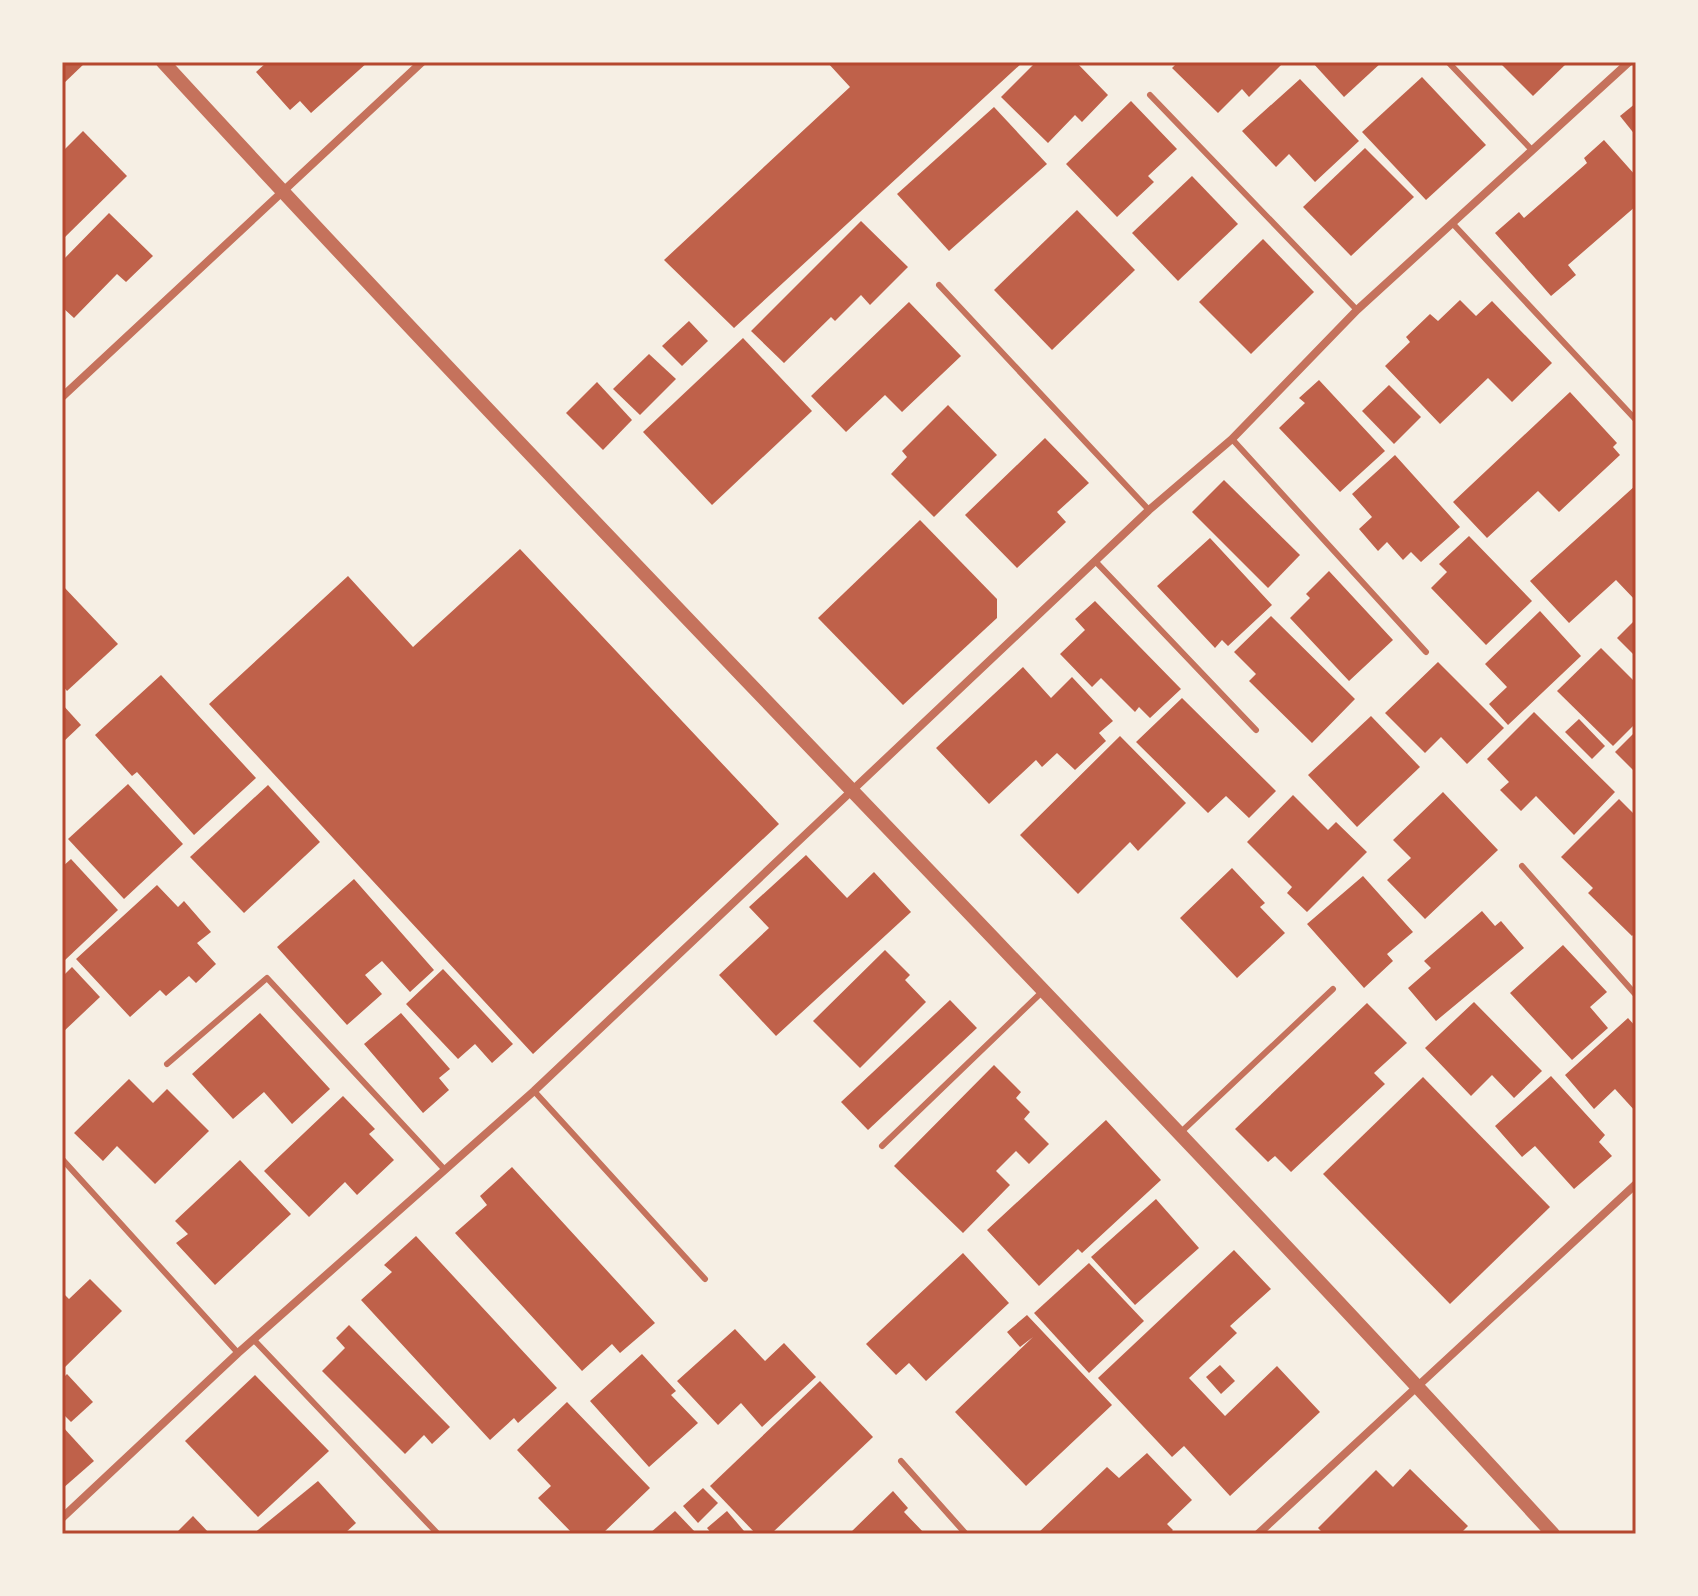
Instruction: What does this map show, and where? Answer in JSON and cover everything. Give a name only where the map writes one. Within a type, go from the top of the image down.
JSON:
[{"type":"street","points":[[163,62],[849,791],[1418,1386],[1553,1534]]},
{"type":"street","points":[[62,397],[284,194],[422,62]]},
{"type":"street","points":[[62,1518],[238,1353],[534,1091],[1149,510],[1232,439],[1357,310],[1454,225],[1531,149],[1629,62]]},
{"type":"street","points":[[1258,1534],[1636,1184]]},
{"type":"lane","points":[[1448,62],[1531,149]]},
{"type":"lane","points":[[1150,95],[1357,310]]},
{"type":"lane","points":[[1454,225],[1636,420]]},
{"type":"lane","points":[[939,285],[1149,510]]},
{"type":"lane","points":[[1232,439],[1426,652]]},
{"type":"lane","points":[[1096,562],[1256,730]]},
{"type":"lane","points":[[1522,866],[1636,995]]},
{"type":"lane","points":[[167,1064],[267,978],[445,1170]]},
{"type":"lane","points":[[1179,1134],[1333,989]]},
{"type":"lane","points":[[882,1146],[1043,991]]},
{"type":"lane","points":[[534,1091],[705,1279]]},
{"type":"lane","points":[[62,1159],[238,1353]]},
{"type":"lane","points":[[254,1340],[438,1534]]},
{"type":"lane","points":[[901,1461],[966,1534]]},
{"type":"building","points":[[62,62],[86,62],[62,85]]},
{"type":"building","points":[[267,62],[368,62],[311,113],[300,101],[290,110],[256,72]]},
{"type":"building","points":[[827,62],[1023,62],[734,328],[664,260],[850,87]]},
{"type":"building","points":[[1036,62],[1076,62],[1108,95],[1082,122],[1075,115],[1048,143],[1001,97]]},
{"type":"building","points":[[1178,62],[1284,62],[1249,97],[1242,89],[1218,113],[1172,68]]},
{"type":"building","points":[[1312,62],[1382,62],[1344,97]]},
{"type":"building","points":[[1499,62],[1568,62],[1533,96]]},
{"type":"building","points":[[1422,77],[1486,145],[1426,200],[1362,132]]},
{"type":"building","points":[[1300,79],[1359,141],[1315,182],[1289,154],[1276,167],[1242,131]]},
{"type":"building","points":[[1131,101],[1177,149],[1148,176],[1154,182],[1117,217],[1066,164]]},
{"type":"building","points":[[1636,103],[1636,136],[1620,116]]},
{"type":"building","points":[[994,107],[1047,164],[949,251],[897,194]]},
{"type":"building","points":[[83,131],[127,176],[62,240],[62,152]]},
{"type":"building","points":[[1604,140],[1636,176],[1636,206],[1568,265],[1576,275],[1551,296],[1495,233],[1519,212],[1524,218],[1587,163],[1584,158]]},
{"type":"building","points":[[1365,148],[1414,197],[1351,256],[1303,207]]},
{"type":"building","points":[[1192,176],[1238,224],[1178,281],[1132,233]]},
{"type":"building","points":[[1077,210],[1135,270],[1052,350],[994,290]]},
{"type":"building","points":[[109,213],[153,256],[126,282],[117,274],[74,318],[62,307],[62,261]]},
{"type":"building","points":[[861,221],[908,267],[870,305],[861,295],[835,321],[831,317],[784,363],[751,331]]},
{"type":"building","points":[[1263,239],[1314,292],[1251,354],[1199,302]]},
{"type":"building","points":[[1460,300],[1476,316],[1492,301],[1552,363],[1512,402],[1488,378],[1440,424],[1385,366],[1410,342],[1406,337],[1430,314],[1438,321]]},
{"type":"building","points":[[909,302],[961,356],[902,412],[885,395],[846,432],[811,396]]},
{"type":"building","points":[[689,321],[708,341],[682,366],[662,346]]},
{"type":"building","points":[[743,338],[812,411],[712,505],[643,432]]},
{"type":"building","points":[[649,354],[676,379],[640,415],[613,389]]},
{"type":"building","points":[[1319,380],[1385,451],[1340,492],[1279,428],[1305,403],[1299,398]]},
{"type":"building","points":[[597,382],[632,420],[603,450],[566,413]]},
{"type":"building","points":[[1389,385],[1421,417],[1394,444],[1362,411]]},
{"type":"building","points":[[1570,392],[1617,443],[1613,447],[1620,455],[1559,512],[1538,491],[1487,538],[1453,502]]},
{"type":"building","points":[[948,405],[997,455],[934,517],[891,474],[907,457],[902,451]]},
{"type":"building","points":[[1045,438],[1089,483],[1057,512],[1066,522],[1017,568],[965,515]]},
{"type":"building","points":[[1395,455],[1460,527],[1421,562],[1411,552],[1403,560],[1387,542],[1378,551],[1359,529],[1372,517],[1352,494]]},
{"type":"building","points":[[1224,480],[1300,555],[1268,588],[1192,512]]},
{"type":"building","points":[[1636,485],[1636,601],[1616,580],[1569,623],[1530,581]]},
{"type":"building","points":[[920,520],[997,599],[997,618],[903,705],[818,618]]},
{"type":"building","points":[[1469,536],[1532,601],[1486,645],[1431,588],[1447,572],[1439,564]]},
{"type":"building","points":[[1210,538],[1272,605],[1228,646],[1222,640],[1215,648],[1157,586]]},
{"type":"building","points":[[520,549],[779,824],[533,1054],[209,704],[348,576],[413,647]]},
{"type":"building","points":[[1329,571],[1393,640],[1349,681],[1290,618],[1310,598],[1306,594]]},
{"type":"building","points":[[62,585],[118,644],[67,691],[62,685]]},
{"type":"building","points":[[1095,601],[1181,689],[1150,718],[1139,707],[1135,712],[1101,678],[1092,687],[1060,654],[1085,630],[1075,619]]},
{"type":"building","points":[[1540,611],[1581,656],[1508,725],[1489,704],[1507,687],[1485,664]]},
{"type":"building","points":[[1271,616],[1355,699],[1312,743],[1249,681],[1256,674],[1234,652]]},
{"type":"building","points":[[1636,619],[1636,657],[1617,638]]},
{"type":"building","points":[[1601,648],[1636,683],[1636,723],[1613,746],[1557,691]]},
{"type":"building","points":[[1438,662],[1504,728],[1467,764],[1441,737],[1425,753],[1385,713]]},
{"type":"building","points":[[1023,667],[1051,698],[1072,677],[1113,721],[1099,733],[1106,741],[1075,770],[1057,753],[1042,767],[1036,760],[989,804],[936,748]]},
{"type":"building","points":[[161,675],[256,778],[194,835],[137,772],[132,776],[95,735]]},
{"type":"building","points":[[1182,698],[1276,791],[1249,818],[1226,796],[1208,813],[1136,742]]},
{"type":"building","points":[[62,704],[81,725],[62,743]]},
{"type":"building","points":[[1534,712],[1615,792],[1574,835],[1536,796],[1521,811],[1500,790],[1509,782],[1487,759]]},
{"type":"building","points":[[1371,716],[1420,767],[1357,827],[1308,775]]},
{"type":"building","points":[[1579,719],[1605,746],[1592,759],[1565,732]]},
{"type":"building","points":[[1636,731],[1636,773],[1615,752]]},
{"type":"building","points":[[1120,736],[1186,803],[1138,851],[1130,842],[1078,894],[1020,835]]},
{"type":"building","points":[[128,784],[183,844],[124,899],[68,839]]},
{"type":"building","points":[[268,785],[320,842],[244,913],[190,857]]},
{"type":"building","points":[[1443,792],[1498,850],[1425,919],[1387,880],[1411,858],[1393,840]]},
{"type":"building","points":[[1293,795],[1328,830],[1336,822],[1367,852],[1307,912],[1287,893],[1292,887],[1247,842]]},
{"type":"building","points":[[1619,799],[1636,816],[1636,932],[1632,936],[1588,893],[1593,888],[1561,857]]},
{"type":"building","points":[[806,855],[847,898],[874,872],[911,912],[776,1036],[719,975],[769,928],[749,907]]},
{"type":"building","points":[[71,859],[118,910],[64,961],[62,867]]},
{"type":"building","points":[[1232,868],[1265,903],[1260,907],[1285,933],[1237,978],[1180,918]]},
{"type":"building","points":[[1363,876],[1413,932],[1387,954],[1393,961],[1364,988],[1307,924]]},
{"type":"building","points":[[354,879],[434,970],[410,992],[382,961],[365,975],[382,994],[347,1025],[277,947]]},
{"type":"building","points":[[157,885],[178,907],[184,901],[211,932],[197,943],[216,964],[196,983],[189,976],[166,996],[160,990],[130,1017],[76,959]]},
{"type":"building","points":[[1482,911],[1495,926],[1501,921],[1524,948],[1436,1021],[1408,988],[1431,968],[1424,961]]},
{"type":"building","points":[[1563,945],[1607,992],[1590,1007],[1608,1028],[1572,1060],[1510,993]]},
{"type":"building","points":[[885,950],[910,975],[905,980],[926,1002],[860,1068],[813,1021]]},
{"type":"building","points":[[72,967],[100,997],[62,1033],[62,977]]},
{"type":"building","points":[[443,969],[513,1044],[492,1063],[475,1044],[458,1059],[406,1004]]},
{"type":"building","points":[[950,1000],[977,1028],[868,1130],[841,1102]]},
{"type":"building","points":[[1474,1002],[1542,1071],[1514,1098],[1492,1075],[1471,1096],[1425,1048]]},
{"type":"building","points":[[1367,1003],[1407,1043],[1374,1073],[1385,1084],[1291,1172],[1275,1156],[1268,1162],[1235,1129]]},
{"type":"building","points":[[260,1013],[330,1089],[292,1124],[264,1092],[233,1119],[192,1074]]},
{"type":"building","points":[[401,1013],[450,1069],[439,1078],[449,1090],[423,1113],[364,1044]]},
{"type":"building","points":[[1628,1018],[1636,1027],[1636,1112],[1615,1089],[1594,1109],[1565,1075]]},
{"type":"building","points":[[994,1065],[1021,1092],[1016,1098],[1030,1112],[1024,1119],[1049,1144],[1029,1164],[1016,1151],[996,1171],[1010,1185],[963,1233],[894,1166]]},
{"type":"building","points":[[1551,1076],[1605,1135],[1599,1142],[1612,1156],[1574,1189],[1535,1146],[1522,1157],[1495,1126]]},
{"type":"building","points":[[1423,1077],[1550,1207],[1450,1304],[1323,1174]]},
{"type":"building","points":[[129,1079],[153,1103],[167,1089],[209,1131],[155,1184],[117,1146],[103,1161],[74,1133]]},
{"type":"building","points":[[343,1096],[375,1129],[369,1134],[394,1160],[357,1195],[345,1182],[309,1217],[264,1171]]},
{"type":"building","points":[[1106,1120],[1161,1180],[1082,1253],[1078,1249],[1039,1286],[987,1230]]},
{"type":"building","points":[[240,1160],[291,1214],[215,1285],[176,1243],[188,1234],[175,1221]]},
{"type":"building","points":[[512,1167],[655,1323],[620,1353],[612,1344],[582,1371],[455,1233],[487,1205],[480,1196]]},
{"type":"building","points":[[1156,1199],[1199,1248],[1135,1305],[1091,1257]]},
{"type":"building","points":[[416,1236],[557,1388],[518,1423],[514,1418],[490,1440],[361,1300],[392,1272],[384,1265]]},
{"type":"building","points":[[1234,1250],[1271,1289],[1230,1326],[1237,1333],[1189,1378],[1225,1416],[1277,1366],[1320,1412],[1230,1496],[1184,1446],[1172,1457],[1098,1378]]},
{"type":"building","points":[[963,1253],[1009,1303],[926,1381],[909,1363],[896,1375],[866,1344]]},
{"type":"building","points":[[1089,1263],[1144,1321],[1089,1373],[1034,1313]]},
{"type":"building","points":[[90,1279],[122,1311],[62,1370],[62,1292],[69,1299]]},
{"type":"building","points":[[1027,1315],[1112,1405],[1026,1486],[955,1412],[1033,1337],[1020,1347],[1007,1332]]},
{"type":"building","points":[[349,1325],[450,1427],[432,1444],[424,1435],[405,1454],[322,1371],[345,1348],[336,1338]]},
{"type":"building","points":[[735,1329],[765,1361],[784,1343],[816,1377],[762,1427],[741,1403],[718,1425],[677,1381]]},
{"type":"building","points":[[642,1354],[676,1391],[671,1395],[698,1423],[649,1467],[590,1401]]},
{"type":"building","points":[[1220,1365],[1235,1381],[1221,1394],[1206,1377]]},
{"type":"building","points":[[67,1374],[93,1402],[71,1422],[62,1413],[62,1379]]},
{"type":"building","points":[[255,1375],[329,1451],[258,1517],[185,1441]]},
{"type":"building","points":[[820,1381],[873,1437],[771,1534],[756,1534],[710,1486]]},
{"type":"building","points":[[567,1402],[650,1488],[602,1534],[573,1534],[538,1498],[551,1486],[517,1450]]},
{"type":"building","points":[[62,1426],[94,1461],[62,1489]]},
{"type":"building","points":[[1147,1453],[1192,1500],[1167,1524],[1173,1530],[1169,1534],[1037,1534],[1107,1467],[1119,1478]]},
{"type":"building","points":[[1410,1469],[1468,1526],[1460,1534],[1324,1534],[1318,1528],[1376,1470],[1393,1487]]},
{"type":"building","points":[[318,1481],[356,1523],[344,1534],[253,1534]]},
{"type":"building","points":[[703,1488],[718,1503],[698,1523],[683,1506]]},
{"type":"building","points":[[893,1491],[908,1508],[904,1512],[925,1534],[849,1534]]},
{"type":"building","points":[[675,1511],[697,1534],[649,1534]]},
{"type":"building","points":[[727,1511],[744,1531],[712,1534],[707,1528]]},
{"type":"building","points":[[193,1516],[210,1534],[175,1534]]}]
